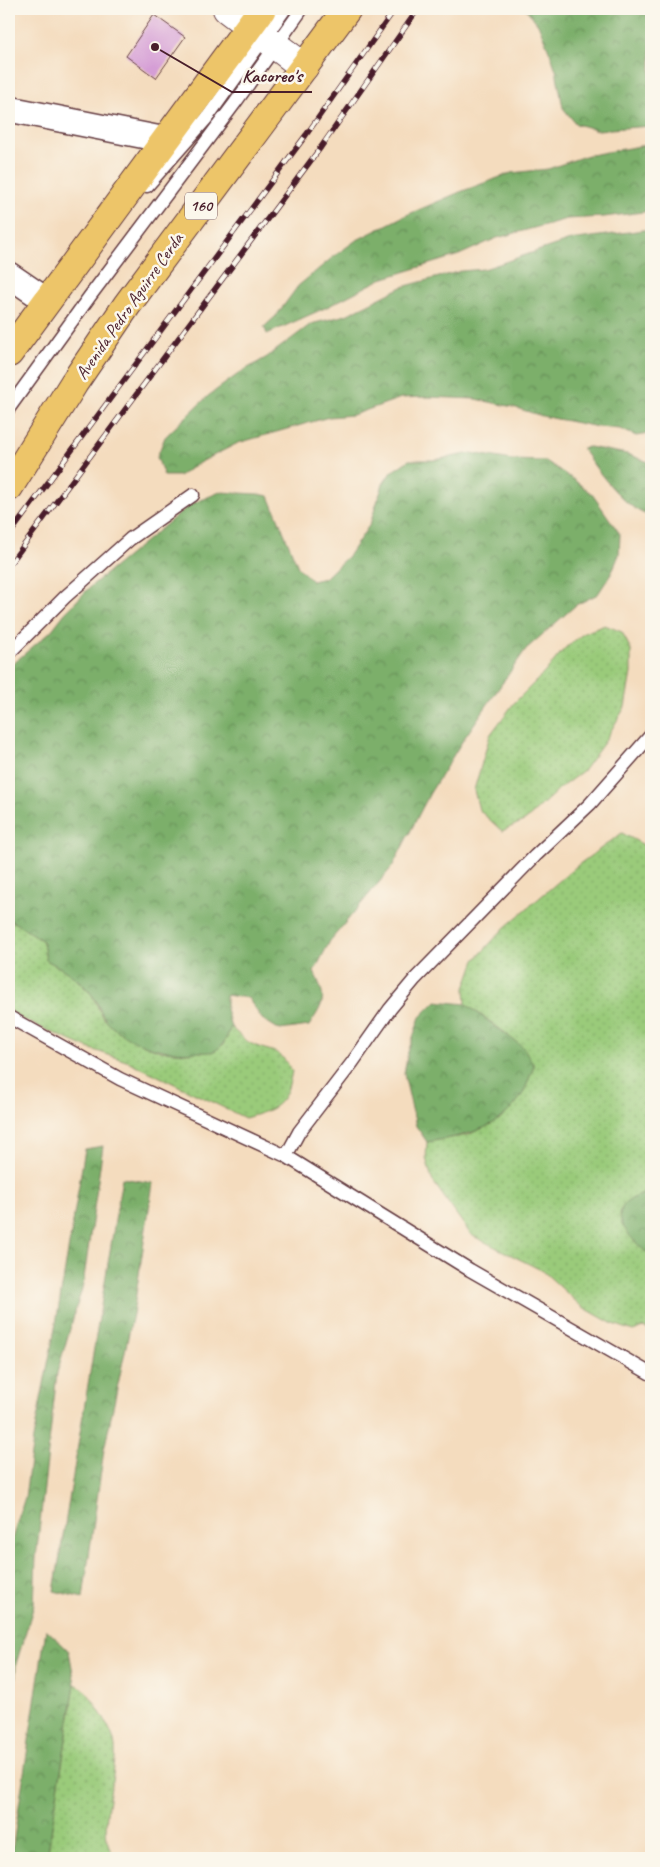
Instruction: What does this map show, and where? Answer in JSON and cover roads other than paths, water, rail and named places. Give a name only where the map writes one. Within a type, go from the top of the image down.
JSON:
[{"type":"highway","name":"Avenida Pedro Aguirre Cerda","points":[[9,487],[74,383],[116,321],[347,9]]},
{"type":"highway","points":[[9,353],[166,140],[263,30]]},
{"type":"street","points":[[227,9],[263,30],[304,67]]},
{"type":"street","points":[[9,109],[166,140]]},
{"type":"street","points":[[9,274],[47,301]]},
{"type":"lane","points":[[9,408],[263,30],[285,9]]},
{"type":"lane","points":[[73,267],[206,119],[263,30],[302,9]]},
{"type":"lane","points":[[9,653],[65,597],[130,539],[193,494]]},
{"type":"lane","points":[[286,1156],[304,1124],[352,1063],[390,1008],[492,899],[590,804],[651,735]]},
{"type":"lane","points":[[9,1017],[120,1078],[286,1156],[470,1270],[651,1374]]},
{"type":"railway","points":[[9,535],[306,135],[395,9]]},
{"type":"railway","points":[[9,565],[321,147],[418,9]]},
{"type":"place","name":"Kacoreo's","points":[[155,47]]}]
